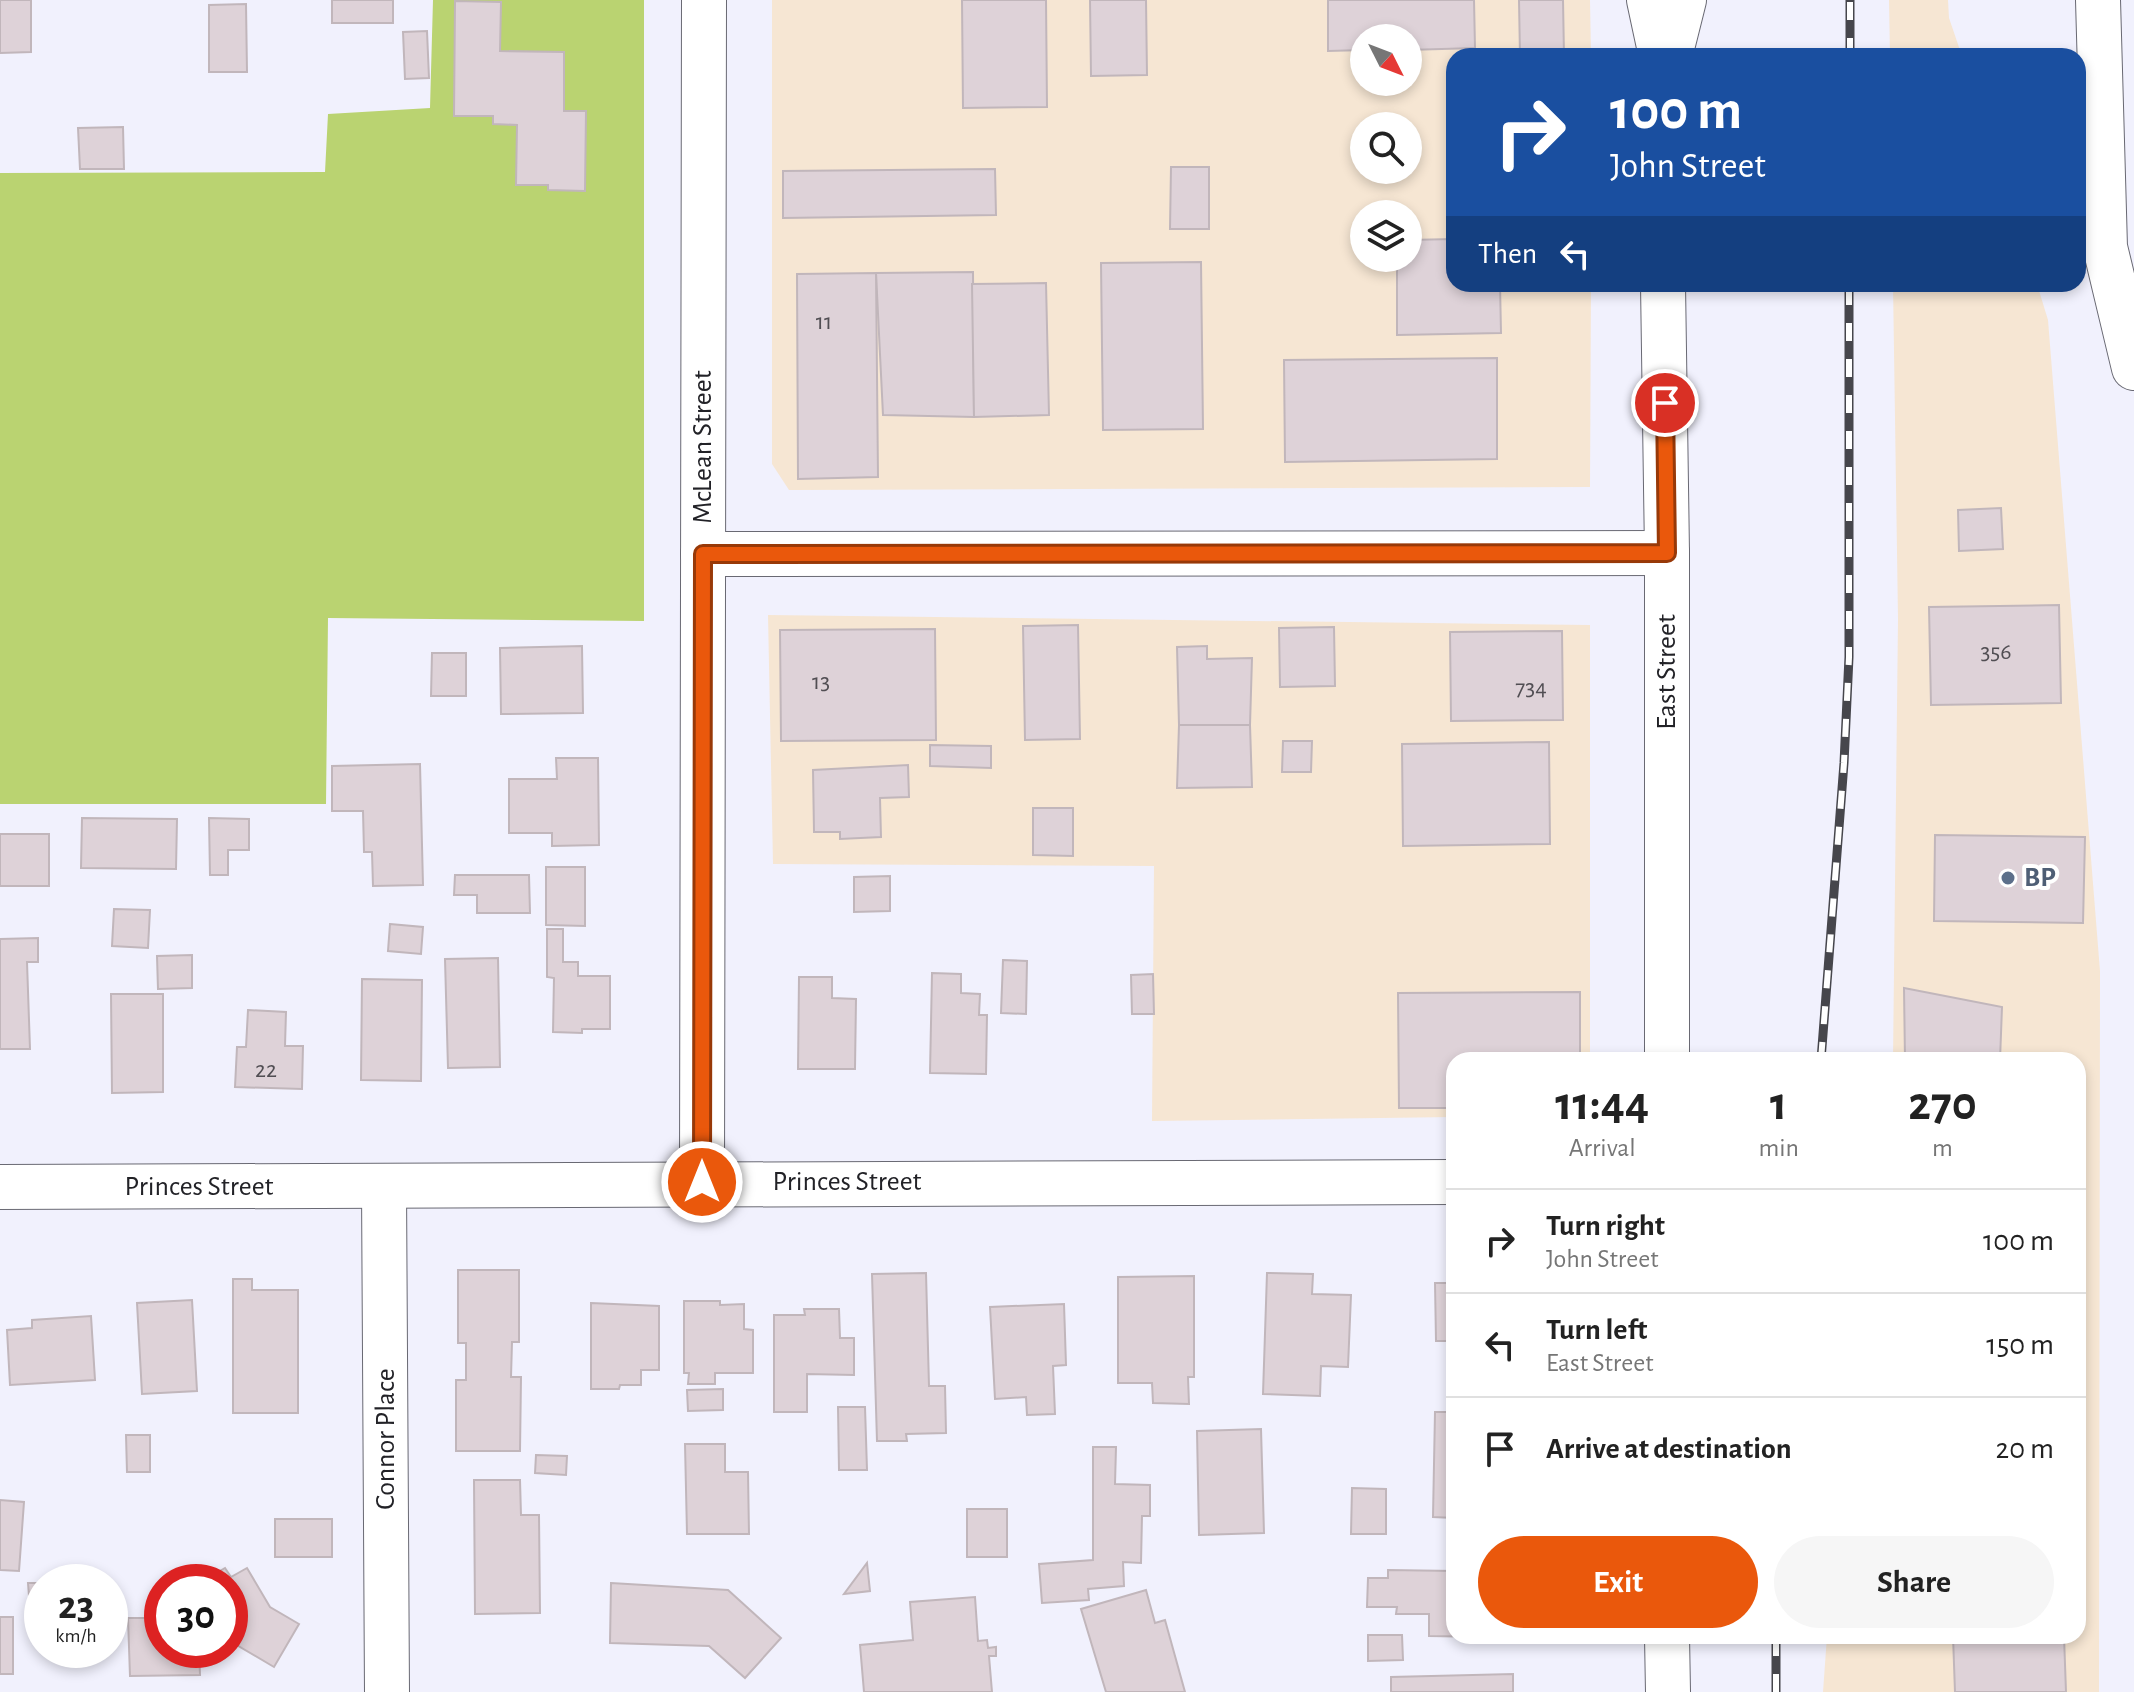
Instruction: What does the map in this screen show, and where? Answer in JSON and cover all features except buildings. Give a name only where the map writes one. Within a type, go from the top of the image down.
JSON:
[{"type":"main road","name":"McLean Street","points":[[702,1182],[704,0]]},
{"type":"main road","points":[[1649,0],[1659,48]]},
{"type":"main road","points":[[1672,48],[1684,0]]},
{"type":"main road","points":[[2098,0],[2105,247],[2134,368]]},
{"type":"main road","name":"East Street","points":[[1663,292],[1667,553],[1667,1052]]},
{"type":"main road","points":[[703,554],[1667,553]]},
{"type":"main road","name":"Princes Street","points":[[0,1187],[384,1187],[702,1182],[1446,1182]]},
{"type":"main road","name":"Connor Place","points":[[384,1187],[387,1692]]},
{"type":"main road","points":[[1667,1644],[1668,1692]]},
{"type":"shaded area","points":[[772,0],[1590,0],[1591,48],[1446,48],[1446,292],[1591,292],[1590,487],[789,490],[772,464]]},
{"type":"shaded area","points":[[1889,0],[1948,0],[1949,18],[1959,48],[1890,48]]},
{"type":"shaded area","points":[[1893,292],[2039,292],[2048,320],[2100,971],[2099,1692],[1823,1692],[1826,1644],[2086,1644],[2086,1052],[1893,1052],[1898,619]]},
{"type":"shaded area","points":[[768,615],[1590,625],[1590,1052],[1446,1052],[1446,1117],[1152,1121],[1154,866],[773,864]]},
{"type":"green space","points":[[433,0],[644,0],[644,621],[328,618],[326,804],[0,804],[0,173],[325,172],[328,114],[430,108]]},
{"type":"railway","points":[[1850,0],[1850,48]]},
{"type":"railway","points":[[1822,1052],[1849,657],[1849,292]]},
{"type":"railway","points":[[1776,1644],[1776,1692]]},
{"type":"place","name":"BP","points":[[2008,878]]},
{"type":"route","points":[[702,1182],[703,554],[1667,553],[1665,403]]}]
